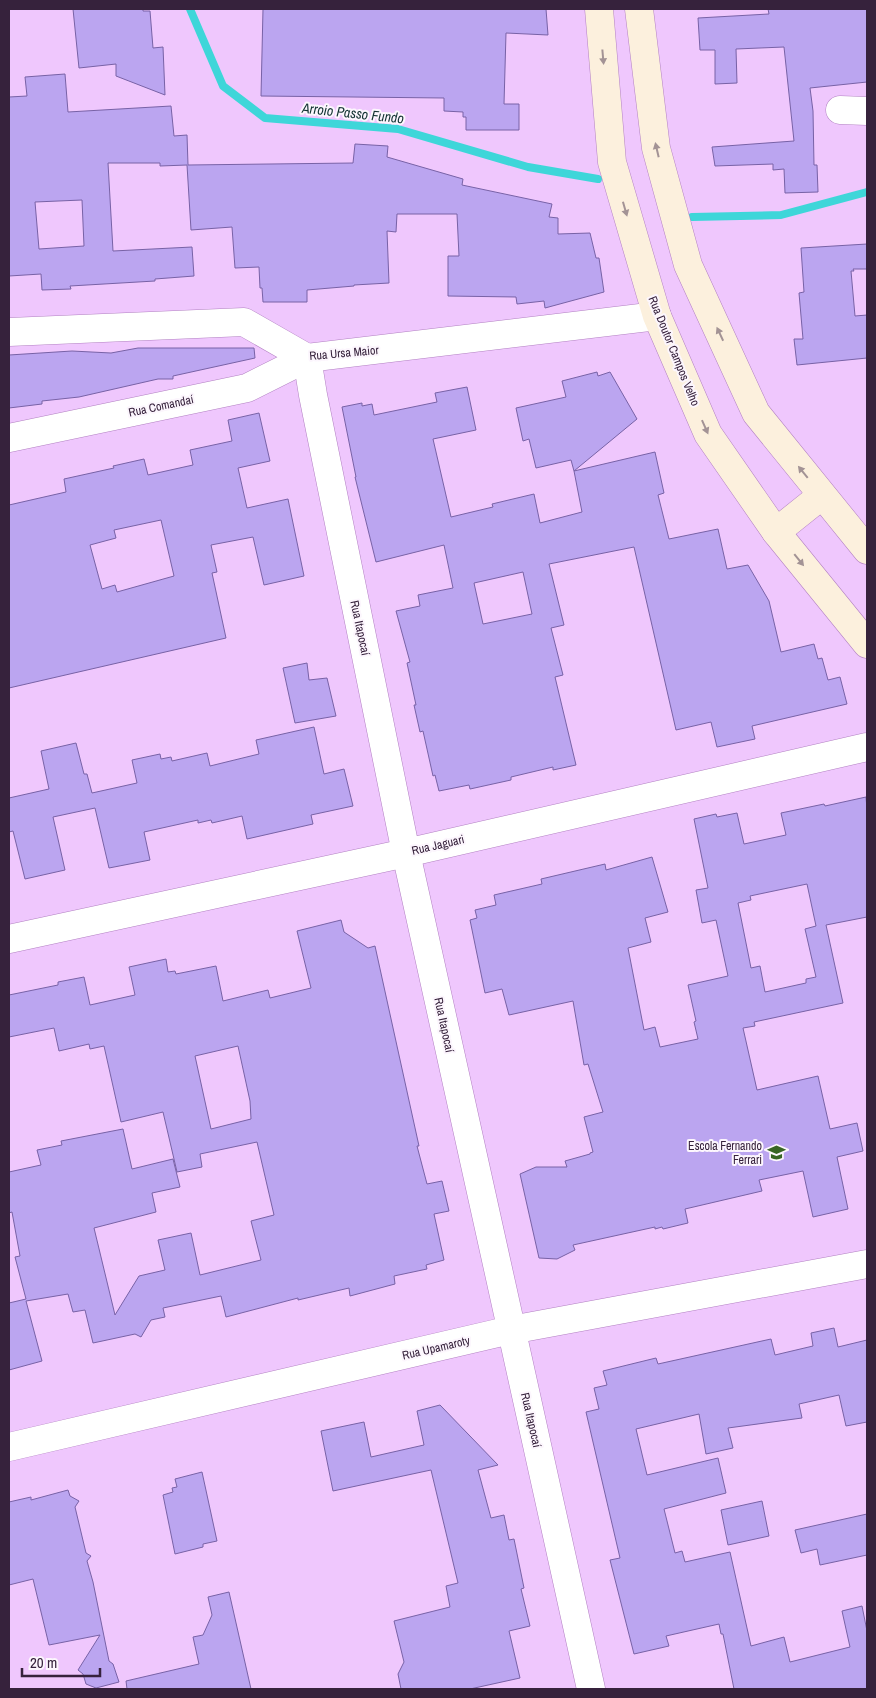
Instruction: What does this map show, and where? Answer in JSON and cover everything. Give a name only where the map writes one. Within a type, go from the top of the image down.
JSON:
[{"type":"main road","name":"Rua Doutor Campos Velho","points":[[598,9],[612,162],[657,316],[708,434],[776,532],[867,644]]},
{"type":"main road","points":[[639,9],[656,148],[688,265],[756,413],[821,496],[867,550]]},
{"type":"main road","points":[[776,532],[821,496]]},
{"type":"street","points":[[840,110],[867,111]]},
{"type":"street","name":"Rua Ursa Maior","points":[[9,332],[244,322],[307,358],[657,316]]},
{"type":"street","name":"Rua Comandaí","points":[[9,438],[248,388],[307,358]]},
{"type":"street","name":"Rua Itapocaí","points":[[307,358],[406,853],[591,1689]]},
{"type":"street","name":"Rua Jaguari","points":[[9,939],[406,853],[867,747]]},
{"type":"street","name":"Rua Upamaroty","points":[[9,1446],[511,1330],[867,1264]]},
{"type":"building","points":[[73,9],[143,9],[143,11],[150,11],[153,48],[163,47],[165,95],[116,76],[116,64],[79,68]]},
{"type":"building","points":[[263,9],[546,9],[548,35],[506,33],[504,104],[519,104],[519,130],[466,130],[466,117],[463,117],[463,112],[444,111],[444,98],[261,96]]},
{"type":"building","points":[[768,9],[867,9],[867,82],[810,88],[813,111],[814,165],[817,165],[818,192],[785,193],[784,169],[773,170],[773,164],[715,166],[712,147],[794,141],[784,47],[736,49],[737,83],[715,84],[715,50],[700,50],[698,18],[769,14]]},
{"type":"building","points":[[65,74],[68,112],[171,106],[174,136],[187,135],[188,165],[353,163],[355,144],[388,146],[387,157],[463,179],[462,185],[552,204],[549,217],[558,218],[558,234],[590,233],[596,258],[599,258],[604,292],[545,308],[544,301],[517,304],[516,297],[448,296],[448,256],[459,256],[457,214],[397,214],[396,232],[387,231],[389,283],[307,290],[307,302],[263,302],[259,267],[235,268],[232,227],[191,230],[187,165],[160,166],[160,163],[108,163],[113,251],[192,247],[194,276],[155,279],[155,281],[70,286],[71,289],[42,290],[41,274],[9,276],[9,97],[27,96],[25,77]],"holes":[[[82,200],[84,246],[39,249],[35,202]]]},
{"type":"building","points":[[867,244],[867,269],[853,269],[854,271],[851,271],[855,316],[867,315],[867,358],[797,365],[794,339],[803,339],[799,293],[804,292],[801,248]]},
{"type":"building","points":[[138,348],[254,348],[255,358],[173,376],[173,379],[158,379],[79,397],[42,401],[42,404],[9,408],[9,355],[72,351],[111,353]]},
{"type":"building","points":[[597,372],[598,376],[610,372],[637,419],[574,471],[571,460],[536,468],[529,439],[523,441],[516,408],[566,397],[562,381]]},
{"type":"building","points":[[467,387],[476,430],[433,439],[451,517],[493,507],[492,504],[534,494],[540,523],[582,512],[574,471],[655,452],[664,493],[658,495],[669,539],[718,529],[727,569],[748,565],[769,601],[781,652],[814,644],[818,659],[822,658],[828,680],[840,677],[847,704],[752,726],[755,739],[717,747],[711,722],[676,730],[634,547],[549,564],[564,625],[551,628],[563,675],[555,677],[576,765],[553,770],[553,767],[511,777],[511,780],[470,789],[469,785],[439,791],[435,775],[433,776],[423,731],[420,732],[407,663],[410,662],[396,611],[420,606],[418,595],[453,588],[444,545],[376,562],[355,477],[342,407],[362,403],[362,406],[372,404],[374,415],[437,402],[435,393]],"holes":[[[523,572],[532,614],[483,624],[474,583]]]},
{"type":"building","points":[[259,413],[270,461],[238,468],[247,508],[288,499],[304,576],[264,585],[253,537],[211,545],[217,572],[212,573],[226,638],[9,688],[9,505],[66,492],[64,479],[144,459],[148,475],[193,465],[190,450],[232,441],[228,420]],"holes":[[[161,520],[174,576],[117,592],[115,585],[102,589],[90,545],[116,538],[114,530]]]},
{"type":"building","points":[[307,663],[309,680],[327,678],[336,716],[295,723],[283,668]]},
{"type":"building","points":[[314,727],[324,774],[344,769],[353,806],[311,815],[313,824],[247,839],[242,816],[212,823],[211,820],[198,823],[198,820],[144,832],[150,860],[109,868],[95,808],[53,817],[65,870],[25,879],[13,831],[9,832],[9,798],[49,789],[41,751],[76,743],[84,774],[87,774],[92,793],[137,783],[132,760],[160,754],[161,759],[171,757],[172,761],[207,753],[210,766],[259,754],[256,740]]},
{"type":"building","points":[[866,797],[867,917],[826,925],[843,1003],[754,1022],[755,1026],[743,1028],[757,1090],[818,1076],[830,1129],[857,1123],[863,1151],[837,1157],[848,1209],[813,1217],[803,1171],[759,1180],[762,1191],[685,1209],[688,1223],[663,1229],[662,1227],[655,1229],[655,1227],[573,1245],[575,1250],[557,1259],[539,1258],[520,1174],[536,1167],[567,1167],[565,1161],[593,1152],[584,1117],[603,1112],[588,1064],[584,1065],[573,1001],[509,1015],[502,989],[485,993],[470,920],[477,918],[475,910],[496,905],[494,895],[542,884],[541,879],[605,864],[606,870],[652,857],[668,912],[645,918],[651,942],[628,948],[644,1030],[655,1027],[660,1047],[698,1039],[688,985],[728,976],[716,920],[702,923],[696,890],[708,888],[694,819],[716,814],[717,817],[737,813],[744,844],[786,835],[781,813],[824,804],[825,806]],"holes":[[[807,884],[816,926],[805,929],[816,977],[806,979],[806,983],[765,992],[760,966],[751,968],[738,903],[751,900],[750,896]]]},
{"type":"building","points":[[341,920],[344,932],[368,948],[375,946],[419,1146],[417,1146],[427,1184],[442,1181],[449,1211],[434,1214],[444,1260],[426,1265],[427,1269],[394,1276],[395,1284],[350,1296],[349,1288],[298,1300],[298,1298],[226,1317],[221,1296],[163,1308],[165,1317],[151,1320],[141,1337],[135,1334],[93,1343],[85,1310],[73,1312],[68,1294],[26,1301],[42,1361],[9,1370],[9,1303],[26,1299],[15,1257],[20,1256],[12,1212],[9,1213],[9,1172],[41,1165],[37,1150],[62,1145],[61,1141],[123,1129],[132,1169],[173,1159],[180,1187],[152,1193],[156,1212],[94,1228],[115,1315],[139,1276],[165,1270],[158,1240],[191,1233],[200,1275],[261,1260],[251,1221],[274,1215],[257,1142],[200,1154],[202,1167],[177,1172],[163,1112],[121,1122],[104,1046],[90,1049],[89,1044],[59,1051],[54,1028],[9,1037],[9,995],[58,985],[58,982],[84,977],[90,1005],[135,995],[129,967],[166,959],[168,972],[175,971],[176,974],[216,966],[223,1001],[268,990],[270,998],[311,988],[297,931]],"holes":[[[238,1046],[250,1101],[251,1119],[211,1129],[195,1056]]]},
{"type":"building","points":[[834,1328],[838,1347],[867,1340],[867,1422],[846,1426],[839,1395],[799,1404],[802,1418],[728,1428],[733,1448],[706,1454],[699,1414],[636,1429],[647,1475],[718,1458],[726,1493],[664,1509],[675,1553],[682,1551],[685,1562],[730,1552],[751,1646],[784,1637],[790,1662],[850,1647],[842,1611],[862,1606],[867,1631],[867,1689],[734,1689],[723,1634],[721,1634],[719,1624],[666,1636],[669,1646],[634,1654],[610,1560],[620,1558],[586,1412],[599,1409],[594,1388],[607,1385],[603,1371],[656,1358],[658,1364],[771,1339],[775,1355],[813,1346],[811,1333]]},
{"type":"building","points":[[440,1405],[498,1465],[478,1470],[491,1518],[504,1515],[509,1540],[514,1539],[524,1588],[521,1589],[530,1626],[509,1631],[520,1678],[470,1689],[401,1689],[398,1674],[404,1662],[394,1621],[450,1607],[446,1586],[458,1583],[431,1470],[333,1491],[321,1431],[364,1422],[371,1457],[424,1445],[417,1411]]},
{"type":"building","points":[[202,1472],[217,1541],[203,1544],[203,1547],[175,1554],[163,1495],[173,1492],[172,1488],[177,1487],[175,1479]]},
{"type":"building","points":[[68,1490],[70,1496],[79,1501],[75,1507],[86,1553],[91,1556],[87,1561],[109,1661],[113,1664],[119,1682],[96,1688],[86,1684],[83,1674],[78,1670],[100,1635],[49,1645],[33,1579],[9,1585],[9,1502],[31,1497],[31,1500]]},
{"type":"building","points":[[762,1501],[769,1536],[728,1545],[721,1510]]},
{"type":"building","points":[[867,1514],[867,1555],[820,1565],[817,1549],[801,1553],[795,1530]]},
{"type":"building","points":[[229,1592],[251,1689],[127,1689],[126,1681],[199,1664],[193,1637],[203,1635],[212,1615],[208,1597]]},
{"type":"waterway","name":"Arroio Passo Fundo","points":[[190,9],[223,86],[265,118],[398,129],[528,167],[598,179]]},
{"type":"waterway","name":"Arroio Passo Fundo","points":[[692,217],[781,215],[867,192]]},
{"type":"place","name":"Escola Fernando Ferrari","points":[[776,1153]]}]
